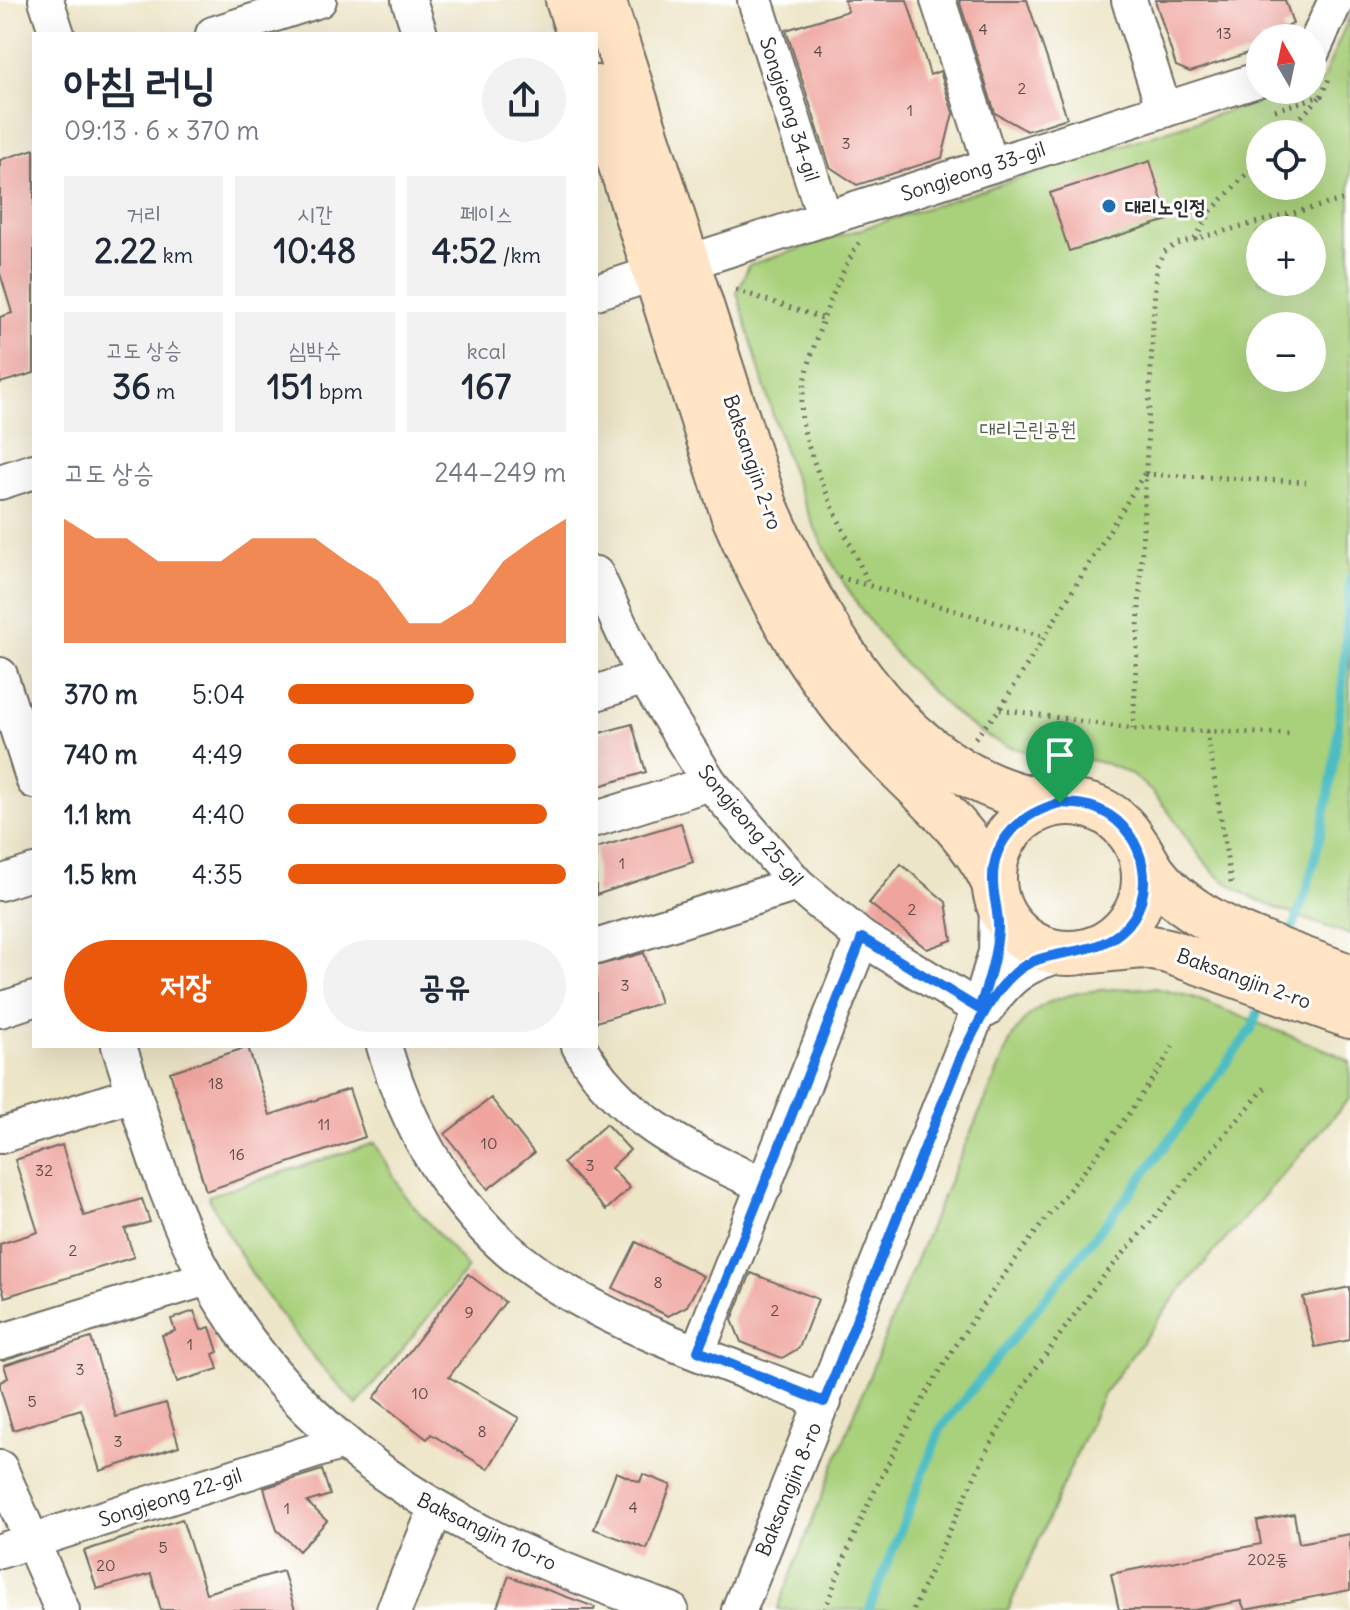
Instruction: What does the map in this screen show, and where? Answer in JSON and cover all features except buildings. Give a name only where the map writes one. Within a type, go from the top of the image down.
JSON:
[{"type":"street","points":[[46,0],[56,32]]},
{"type":"street","points":[[219,32],[319,0]]},
{"type":"street","points":[[409,0],[419,32]]},
{"type":"street","points":[[568,0],[578,32]]},
{"type":"street","name":"Baksangjin 2-ro","points":[[603,0],[734,517],[760,578],[833,695],[972,846],[995,892]]},
{"type":"street","name":"Songjeong 34-gil","points":[[755,0],[825,219]]},
{"type":"street","points":[[938,0],[991,165]]},
{"type":"street","points":[[1129,0],[1164,110]]},
{"type":"street","points":[[1326,44],[1336,0]]},
{"type":"street","name":"Songjeong 33-gil","points":[[598,291],[1246,84]]},
{"type":"street","name":"Baksangjin 2-ro","points":[[598,93],[789,564],[859,675],[895,717],[953,765],[1008,794],[1060,803]]},
{"type":"street","points":[[0,482],[32,472]]},
{"type":"street","name":"Songjeong 25-gil","points":[[598,578],[644,677],[710,783],[797,884],[862,938],[979,1009]]},
{"type":"street","points":[[598,692],[644,677]]},
{"type":"street","points":[[1,681],[32,775]]},
{"type":"street","points":[[598,818],[710,783]]},
{"type":"street","points":[[1060,803],[1083,804],[1104,812],[1122,825],[1136,843],[1143,864],[1144,887],[1138,908],[1126,928],[1109,942],[1077,952],[1043,949],[1024,939],[1008,923],[995,892],[995,859],[1005,838],[1019,821],[1038,809],[1060,803]]},
{"type":"street","name":"Baksangjin 2-ro","points":[[1136,843],[1157,878],[1176,897],[1220,925],[1248,958]]},
{"type":"street","points":[[0,883],[32,873]]},
{"type":"street","points":[[598,946],[797,884]]},
{"type":"street","name":"Baksangjin 8-ro","points":[[739,1610],[979,1009],[996,952],[995,892]]},
{"type":"street","points":[[698,1351],[862,938]]},
{"type":"street","name":"Baksangjin 2-ro","points":[[1077,952],[1155,948],[1248,958],[1336,991]]},
{"type":"street","name":"Baksangjin 8-ro","points":[[961,1056],[1001,987],[1017,970],[1077,952]]},
{"type":"street","points":[[0,1010],[32,1000]]},
{"type":"street","name":"Baksangjin 10-ro","points":[[120,1048],[183,1230],[207,1278],[267,1363],[340,1443],[381,1475],[436,1509],[597,1598],[671,1610]]},
{"type":"street","points":[[385,1048],[417,1136],[447,1184],[479,1221],[556,1286],[698,1351],[824,1402]]},
{"type":"street","points":[[580,1048],[611,1091],[641,1120],[687,1150],[765,1186]]},
{"type":"street","points":[[0,1136],[134,1094]]},
{"type":"street","points":[[0,1342],[207,1278]]},
{"type":"street","name":"Songjeong 22-gil","points":[[16,1546],[340,1443]]},
{"type":"street","points":[[0,1468],[16,1546],[62,1610]]},
{"type":"street","points":[[394,1610],[436,1509]]},
{"type":"path","points":[[1260,115],[1295,104]]},
{"type":"path","points":[[1298,120],[1313,104]]},
{"type":"path","points":[[1195,239],[1212,210],[1246,175]]},
{"type":"path","points":[[1133,729],[1156,267],[1164,252],[1195,239],[1342,200]]},
{"type":"path","points":[[863,237],[834,290],[804,386],[802,421],[870,586]]},
{"type":"path","points":[[728,288],[825,319]]},
{"type":"path","points":[[1145,474],[1306,482]]},
{"type":"path","points":[[973,741],[1000,709],[1042,636],[1092,563],[1145,474]]},
{"type":"path","points":[[834,575],[1042,636]]},
{"type":"path","points":[[1000,709],[1133,729],[1292,734]]},
{"type":"path","points":[[1207,731],[1234,896]]},
{"type":"path","points":[[825,1610],[872,1492],[908,1422],[1013,1262],[1091,1158],[1145,1095],[1173,1046]]},
{"type":"path","points":[[913,1610],[986,1452],[1026,1382],[1093,1289],[1265,1088]]},
{"type":"green space","name":"대리근린공원","points":[[1350,15],[1350,935],[1275,908],[1222,879],[1199,855],[1154,794],[1131,775],[1098,762],[1008,746],[982,733],[946,706],[883,639],[851,595],[825,548],[803,501],[785,451],[737,293],[749,265],[1249,104],[1326,104],[1326,72]]},
{"type":"green space","points":[[1155,988],[1192,997],[1350,1062],[1350,1098],[1179,1292],[1102,1396],[1008,1610],[777,1610],[906,1285],[1017,1030],[1032,1013],[1059,998],[1091,991]]},
{"type":"green space","points":[[375,1143],[405,1196],[468,1268],[357,1405],[313,1357],[274,1306],[239,1253],[208,1196]]},
{"type":"waterway","points":[[1287,943],[1316,855],[1334,764],[1350,578]]},
{"type":"waterway","points":[[869,1610],[941,1428],[1133,1189],[1251,1030],[1264,997]]},
{"type":"place","name":"대리노인정","points":[[1109,206]]},
{"type":"route","points":[[1060,803],[1083,804],[1104,812],[1122,825],[1136,843],[1143,864],[1144,887],[1138,908],[1126,928],[1109,942],[1088,951],[1038,960],[1017,970],[1001,987],[961,1056],[824,1402],[698,1351],[862,938],[979,1009],[996,952],[995,859],[1005,838],[1019,821],[1038,809],[1060,803]]}]
